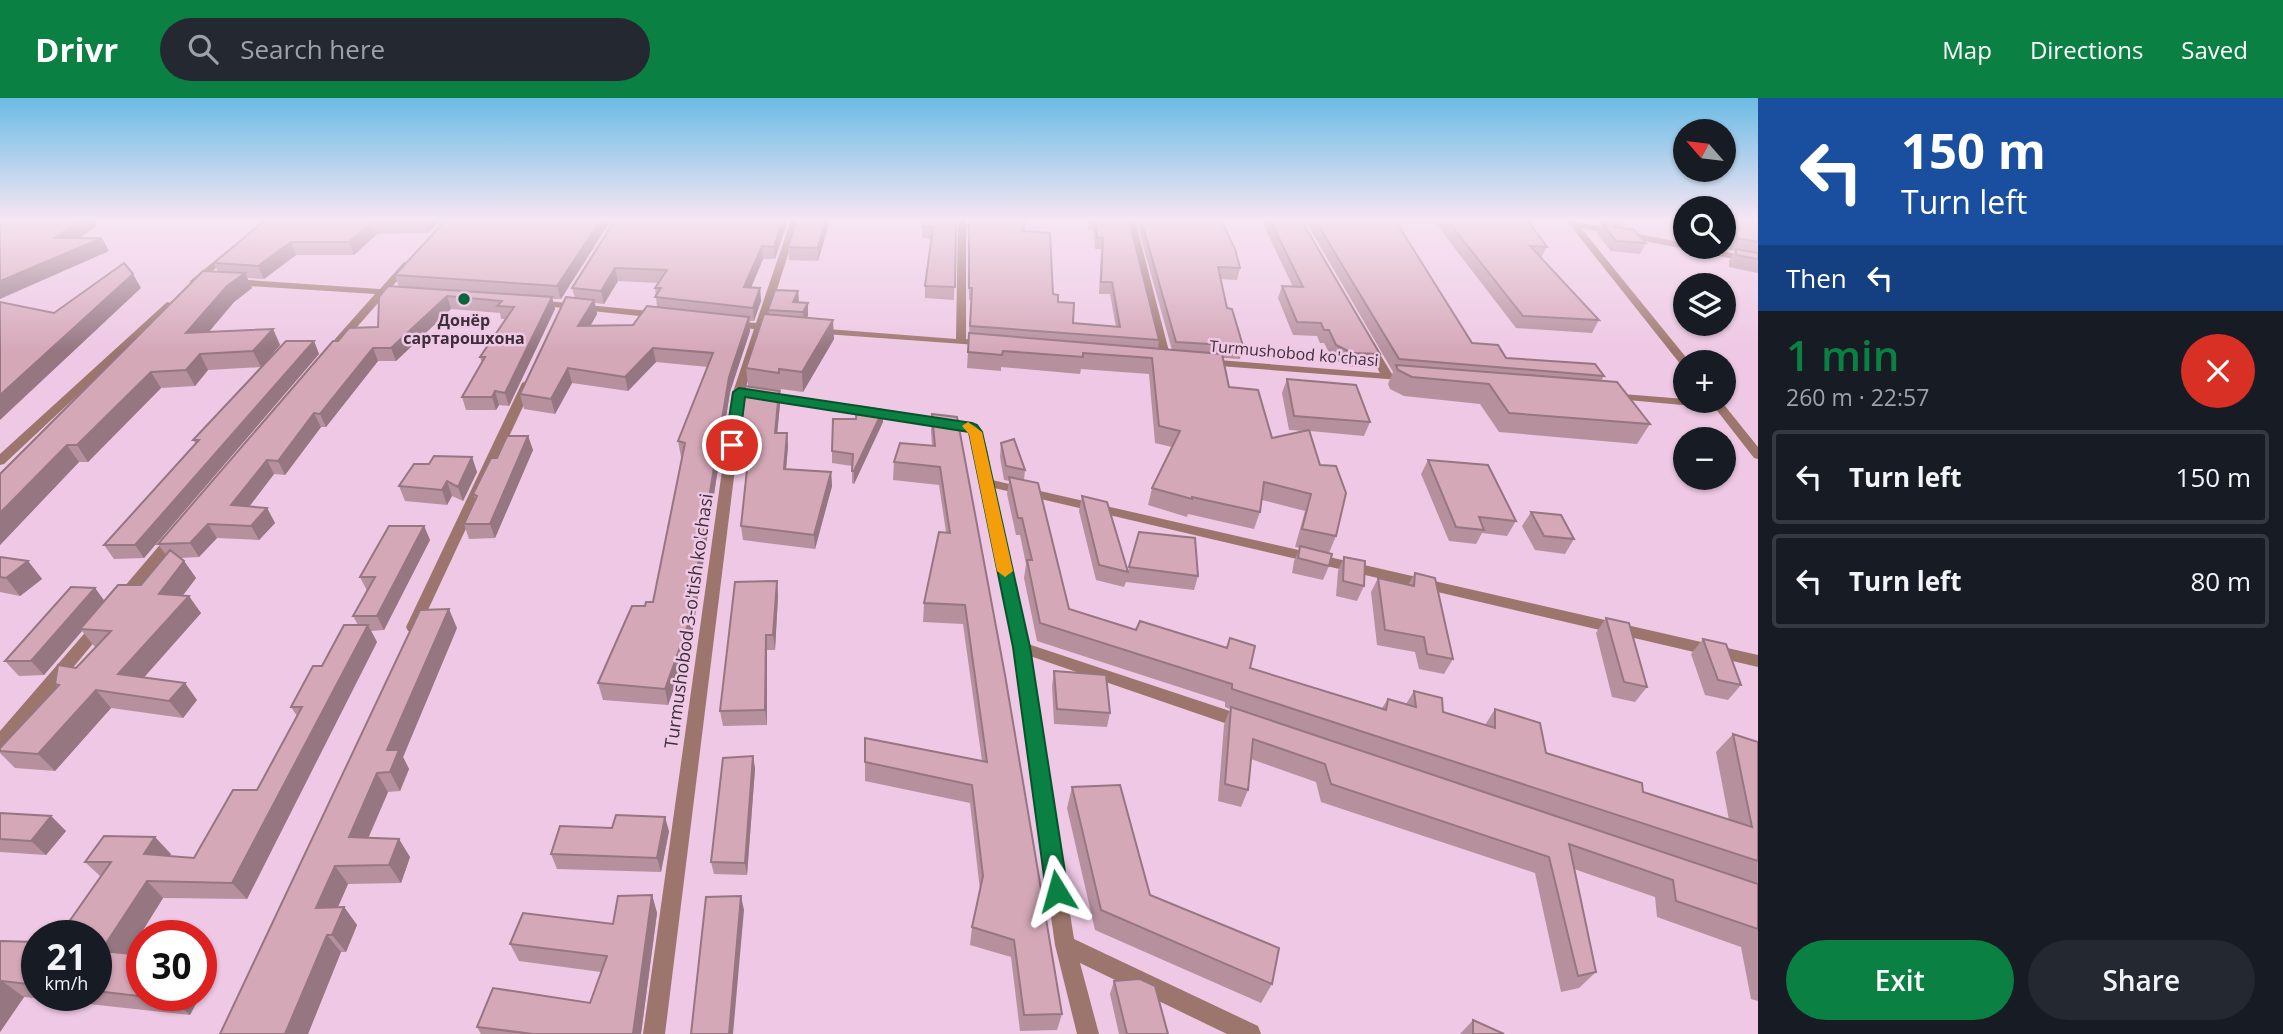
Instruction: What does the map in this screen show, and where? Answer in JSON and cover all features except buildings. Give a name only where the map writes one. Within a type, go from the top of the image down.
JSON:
[{"type":"street","points":[[187,288],[215,264]]},
{"type":"street","points":[[328,354],[407,264]]},
{"type":"street","name":"Turmushobod 3-o'tish ko'chasi","points":[[654,1034],[739,392],[780,264]]},
{"type":"street","points":[[961,341],[962,264]]},
{"type":"street","points":[[1142,264],[1166,359]]},
{"type":"street","points":[[1605,264],[1675,350]]},
{"type":"street","points":[[197,279],[210,280]]},
{"type":"street","points":[[223,281],[408,293]]},
{"type":"street","points":[[0,461],[177,298]]},
{"type":"street","points":[[526,302],[676,317]]},
{"type":"street","points":[[718,322],[786,329]]},
{"type":"street","points":[[1360,329],[1388,377]]},
{"type":"street","points":[[800,330],[1002,345]]},
{"type":"street","points":[[1152,357],[1179,360]]},
{"type":"street","name":"Turmushobod ko'chasi","points":[[1192,361],[1427,380]]},
{"type":"street","points":[[405,644],[536,368]]},
{"type":"street","points":[[739,392],[972,427],[1021,647],[1065,945],[1087,1034]]},
{"type":"street","points":[[1598,395],[1673,400]]},
{"type":"street","points":[[1725,413],[1758,455]]},
{"type":"street","points":[[986,482],[1758,661]]},
{"type":"street","points":[[0,743],[186,523]]},
{"type":"street","points":[[1021,647],[1258,727]]},
{"type":"street","points":[[1065,945],[1250,1034]]},
{"type":"slow traffic","points":[[968,426],[976,432],[1005,571]]},
{"type":"place","name":"Донёр сартарошхона","points":[[464,299]]},
{"type":"route","points":[[732,445],[739,392],[965,425],[976,432],[1021,647],[1057,891]]}]
